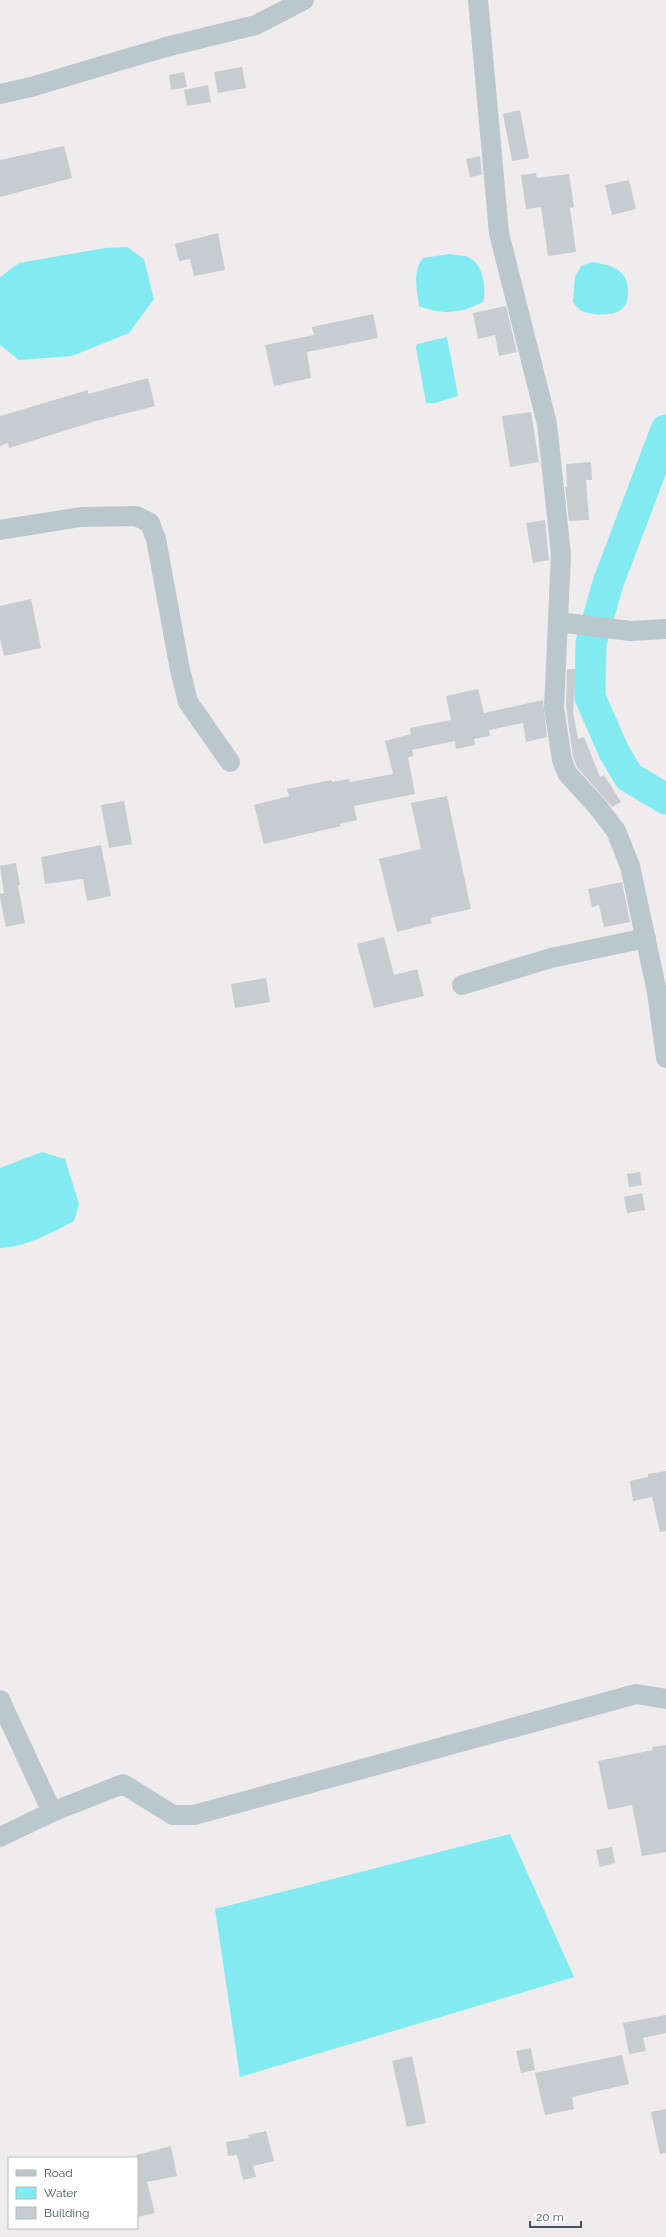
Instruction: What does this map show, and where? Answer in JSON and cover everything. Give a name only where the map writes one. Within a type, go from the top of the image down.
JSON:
[{"type":"street","points":[[0,94],[31,87],[166,47],[256,25],[304,0]]},
{"type":"street","points":[[478,0],[499,233],[547,424],[561,554],[563,623],[554,708],[562,760],[567,772],[597,806],[616,831],[630,866],[657,992],[666,1058]]},
{"type":"street","points":[[0,530],[81,517],[136,516],[150,523],[156,539],[180,670],[188,702],[230,762]]},
{"type":"street","points":[[563,623],[630,631],[666,629]]},
{"type":"street","points":[[462,985],[551,958],[646,938]]},
{"type":"street","points":[[0,1836],[52,1812],[123,1784],[173,1816],[194,1815],[636,1694],[666,1699]]},
{"type":"street","points":[[0,1700],[52,1812]]},
{"type":"water","points":[[127,247],[144,259],[154,299],[129,333],[72,356],[19,360],[0,345],[0,277],[19,263],[105,248]]},
{"type":"water","points":[[449,254],[468,257],[477,265],[483,277],[483,302],[466,309],[451,312],[436,311],[419,306],[416,275],[420,263],[423,258]]},
{"type":"water","points":[[592,262],[617,269],[625,278],[628,291],[627,300],[625,306],[619,311],[608,314],[589,313],[578,308],[573,302],[575,277],[581,266]]},
{"type":"water","points":[[447,337],[458,396],[435,403],[426,403],[416,348],[417,344]]},
{"type":"water","points":[[42,1152],[65,1159],[79,1204],[74,1221],[47,1235],[29,1242],[0,1248],[0,1168]]},
{"type":"water","points":[[510,1834],[574,1977],[240,2077],[215,1909]]},
{"type":"building","points":[[242,67],[246,88],[218,93],[214,72]]},
{"type":"building","points":[[184,72],[187,87],[171,90],[169,75]]},
{"type":"building","points":[[208,85],[211,102],[187,106],[184,90]]},
{"type":"building","points":[[520,110],[529,158],[512,161],[503,114]]},
{"type":"building","points":[[64,146],[72,178],[0,197],[0,160]]},
{"type":"building","points":[[480,156],[482,175],[470,177],[466,159]]},
{"type":"building","points":[[536,173],[537,178],[569,174],[574,207],[570,208],[576,252],[548,256],[541,207],[526,209],[521,175]]},
{"type":"building","points":[[629,180],[636,209],[612,215],[605,185]]},
{"type":"building","points":[[218,233],[225,270],[194,276],[190,259],[179,261],[175,244]]},
{"type":"building","points":[[506,306],[517,352],[499,356],[495,335],[478,339],[473,313]]},
{"type":"building","points":[[373,314],[378,338],[307,352],[311,378],[274,386],[265,345],[314,335],[312,327]]},
{"type":"building","points":[[148,378],[155,406],[96,421],[9,448],[8,443],[0,446],[0,416],[88,390],[88,394]]},
{"type":"building","points":[[531,412],[539,462],[510,467],[502,416]]},
{"type":"building","points":[[591,462],[592,480],[586,480],[589,520],[569,521],[565,487],[567,487],[566,464]]},
{"type":"building","points":[[545,520],[549,560],[533,563],[526,523]]},
{"type":"building","points":[[31,599],[41,648],[4,656],[0,639],[0,606]]},
{"type":"building","points":[[567,669],[576,669],[573,711],[578,739],[584,737],[600,777],[604,775],[621,802],[612,807],[577,767],[573,757],[566,707]]},
{"type":"building","points":[[478,689],[484,713],[543,700],[547,737],[526,742],[523,723],[489,730],[490,736],[474,739],[475,745],[456,749],[455,741],[412,750],[414,756],[408,757],[415,794],[354,806],[357,820],[340,824],[341,826],[264,844],[254,805],[289,796],[287,789],[331,780],[332,782],[349,779],[350,782],[393,774],[385,741],[411,734],[410,728],[451,720],[446,696]]},
{"type":"building","points":[[447,796],[471,909],[430,918],[432,923],[397,932],[379,859],[421,849],[411,803]]},
{"type":"building","points":[[124,801],[132,844],[109,848],[101,805]]},
{"type":"building","points":[[101,845],[111,896],[87,901],[83,879],[45,884],[41,857]]},
{"type":"building","points":[[16,863],[20,885],[18,885],[25,923],[6,927],[0,898],[0,894],[4,893],[0,866]]},
{"type":"building","points":[[622,882],[630,922],[604,927],[599,905],[592,907],[588,889]]},
{"type":"building","points":[[384,937],[394,975],[417,969],[424,996],[374,1008],[357,944]]},
{"type":"building","points":[[266,978],[270,1002],[235,1008],[231,984]]},
{"type":"building","points":[[640,1172],[642,1185],[629,1187],[627,1174]]},
{"type":"building","points":[[642,1193],[645,1210],[627,1213],[624,1197]]},
{"type":"building","points":[[666,1471],[666,1531],[660,1532],[652,1497],[633,1501],[630,1481],[648,1477],[648,1474]]},
{"type":"building","points":[[666,1745],[666,1852],[642,1856],[632,1805],[608,1810],[598,1761],[653,1750],[652,1747]]},
{"type":"building","points":[[612,1847],[615,1863],[600,1867],[596,1850]]},
{"type":"building","points":[[666,2015],[666,2033],[643,2038],[646,2051],[629,2054],[623,2023]]},
{"type":"building","points":[[531,2048],[535,2070],[521,2073],[516,2051]]},
{"type":"building","points":[[622,2055],[629,2084],[572,2097],[574,2109],[545,2115],[535,2073]]},
{"type":"building","points":[[412,2056],[426,2123],[407,2127],[392,2061]]},
{"type":"building","points":[[666,2109],[666,2153],[660,2154],[651,2112]]},
{"type":"building","points":[[266,2131],[274,2161],[253,2166],[256,2177],[243,2180],[237,2155],[228,2156],[226,2142],[249,2138],[248,2135]]},
{"type":"building","points":[[171,2146],[177,2176],[147,2182],[155,2213],[138,2217],[138,2157],[137,2155]]},
{"type":"waterway","points":[[666,430],[608,583],[591,643],[590,697],[614,752],[629,777],[666,799]]}]
